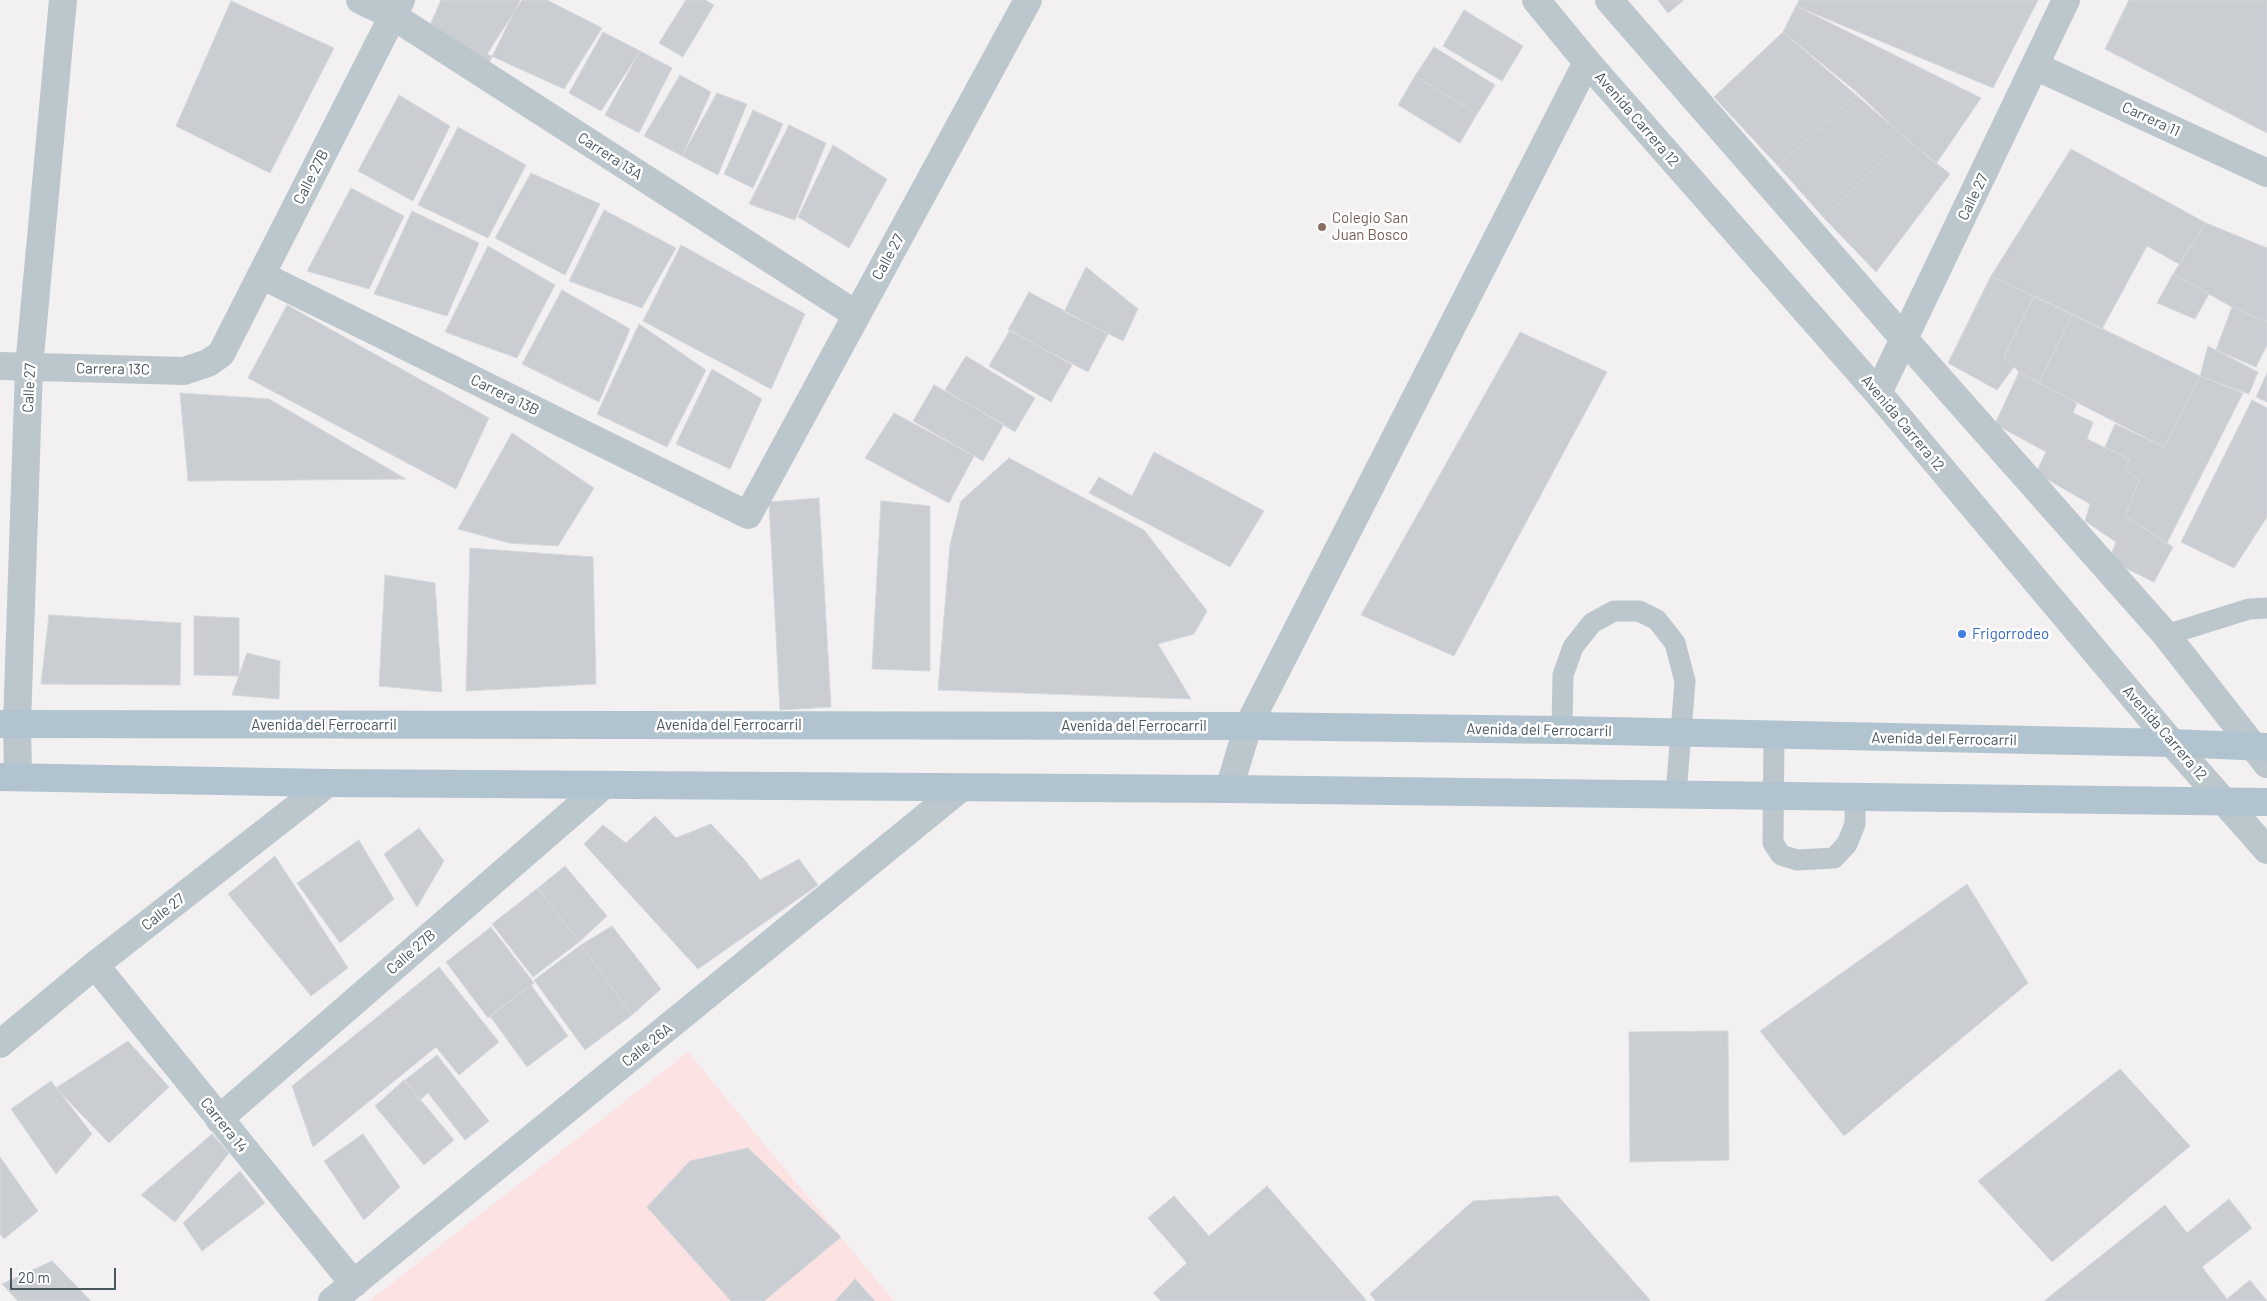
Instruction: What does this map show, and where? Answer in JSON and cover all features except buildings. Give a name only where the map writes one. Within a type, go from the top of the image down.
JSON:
[{"type":"main road","name":"Avenida del Ferrocarril","points":[[9,724],[1248,726],[1562,730],[2172,743],[2264,750]]},
{"type":"main road","points":[[9,777],[328,783],[1228,789],[2267,802]]},
{"type":"street","name":"Calle 27","points":[[9,777],[9,724],[29,367],[63,0]]},
{"type":"street","name":"Carrera 13A","points":[[360,0],[397,8],[857,315]]},
{"type":"street","name":"Calle 27","points":[[748,515],[1028,0]]},
{"type":"street","name":"Avenida Carrera 12","points":[[1536,0],[1587,62],[1878,394],[2172,743],[2267,850]]},
{"type":"street","points":[[1609,0],[1904,340],[2166,635],[2264,750]]},
{"type":"street","name":"Calle 27","points":[[1878,394],[2066,0]]},
{"type":"street","name":"Calle 27B","points":[[221,354],[397,8]]},
{"type":"street","points":[[1228,789],[1248,726],[1587,62]]},
{"type":"street","name":"Carrera 11","points":[[2035,66],[2267,173]]},
{"type":"street","name":"Carrera 13B","points":[[261,275],[748,515]]},
{"type":"street","name":"Carrera 13C","points":[[0,366],[184,370],[208,363],[221,354]]},
{"type":"street","name":"Calle 27","points":[[0,1044],[95,965],[328,783]]},
{"type":"street","name":"Calle 27B","points":[[219,1118],[604,785]]},
{"type":"street","name":"Calle 26A","points":[[332,1301],[961,788]]},
{"type":"street","name":"Carrera 14","points":[[95,965],[354,1284]]},
{"type":"lane","points":[[2166,635],[2249,609],[2267,608]]},
{"type":"lane","points":[[1562,730],[1563,675],[1573,647],[1592,623],[1614,611],[1639,611],[1657,620],[1675,643],[1685,681],[1676,794]]},
{"type":"lane","points":[[1774,736],[1773,843],[1781,855],[1797,860],[1834,858],[1847,844],[1855,824],[1855,798]]},
{"type":"shaded area","points":[[688,1052],[894,1301],[369,1301]]},
{"type":"place","name":"Colegio San Juan Bosco","points":[[1322,227]]},
{"type":"place","name":"Frigorrodeo","points":[[1962,634]]}]
